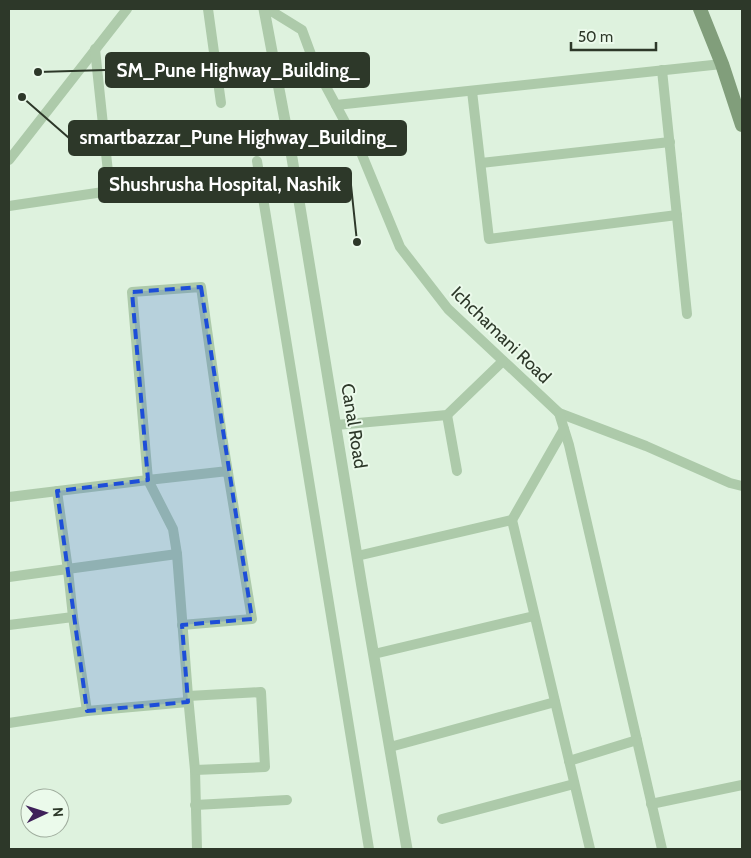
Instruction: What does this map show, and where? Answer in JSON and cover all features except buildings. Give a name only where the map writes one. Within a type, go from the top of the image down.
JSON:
[{"type":"main road","points":[[700,9],[722,64],[737,95],[742,124]]},
{"type":"street","points":[[9,160],[127,9]]},
{"type":"street","points":[[208,9],[221,103]]},
{"type":"street","name":"Canal Road","points":[[264,9],[292,158],[407,849]]},
{"type":"street","name":"Ichchamani Road","points":[[268,9],[302,30],[316,68],[360,150],[400,247],[448,309],[559,413],[646,446],[730,483],[742,486]]},
{"type":"street","points":[[95,50],[110,191],[116,197],[207,187]]},
{"type":"street","points":[[336,105],[722,64]]},
{"type":"street","points":[[662,70],[687,314]]},
{"type":"street","points":[[472,91],[489,239],[677,215]]},
{"type":"street","points":[[480,163],[670,142]]},
{"type":"street","points":[[257,161],[369,849]]},
{"type":"street","points":[[9,206],[110,191]]},
{"type":"street","points":[[182,625],[252,619],[201,287],[132,292],[148,480],[173,529],[177,554],[182,625],[188,699],[195,770],[197,849]]},
{"type":"street","points":[[336,425],[447,415],[503,362]]},
{"type":"street","points":[[559,413],[569,445],[662,849]]},
{"type":"street","points":[[447,415],[457,471]]},
{"type":"street","points":[[564,429],[512,520],[590,849]]},
{"type":"street","points":[[9,497],[228,471]]},
{"type":"street","points":[[57,491],[87,711]]},
{"type":"street","points":[[357,556],[512,520]]},
{"type":"street","points":[[9,577],[177,554]]},
{"type":"street","points":[[374,654],[534,616]]},
{"type":"street","points":[[9,626],[73,617]]},
{"type":"street","points":[[9,723],[87,711],[261,692],[265,767],[195,770]]},
{"type":"street","points":[[390,747],[555,702]]},
{"type":"street","points":[[569,761],[637,740]]},
{"type":"street","points":[[442,819],[574,784]]},
{"type":"street","points":[[651,804],[742,785]]},
{"type":"street","points":[[195,805],[286,800]]},
{"type":"highlighted area","points":[[201,287],[252,619],[182,625],[188,702],[87,711],[57,491],[148,480],[132,292]]},
{"type":"place","name":"SM_Pune Highway_Building_","points":[[38,72]]},
{"type":"place","name":"smartbazzar_Pune Highway_Building_","points":[[22,97]]},
{"type":"place","name":"Shushrusha Hospital, Nashik","points":[[357,242]]}]
